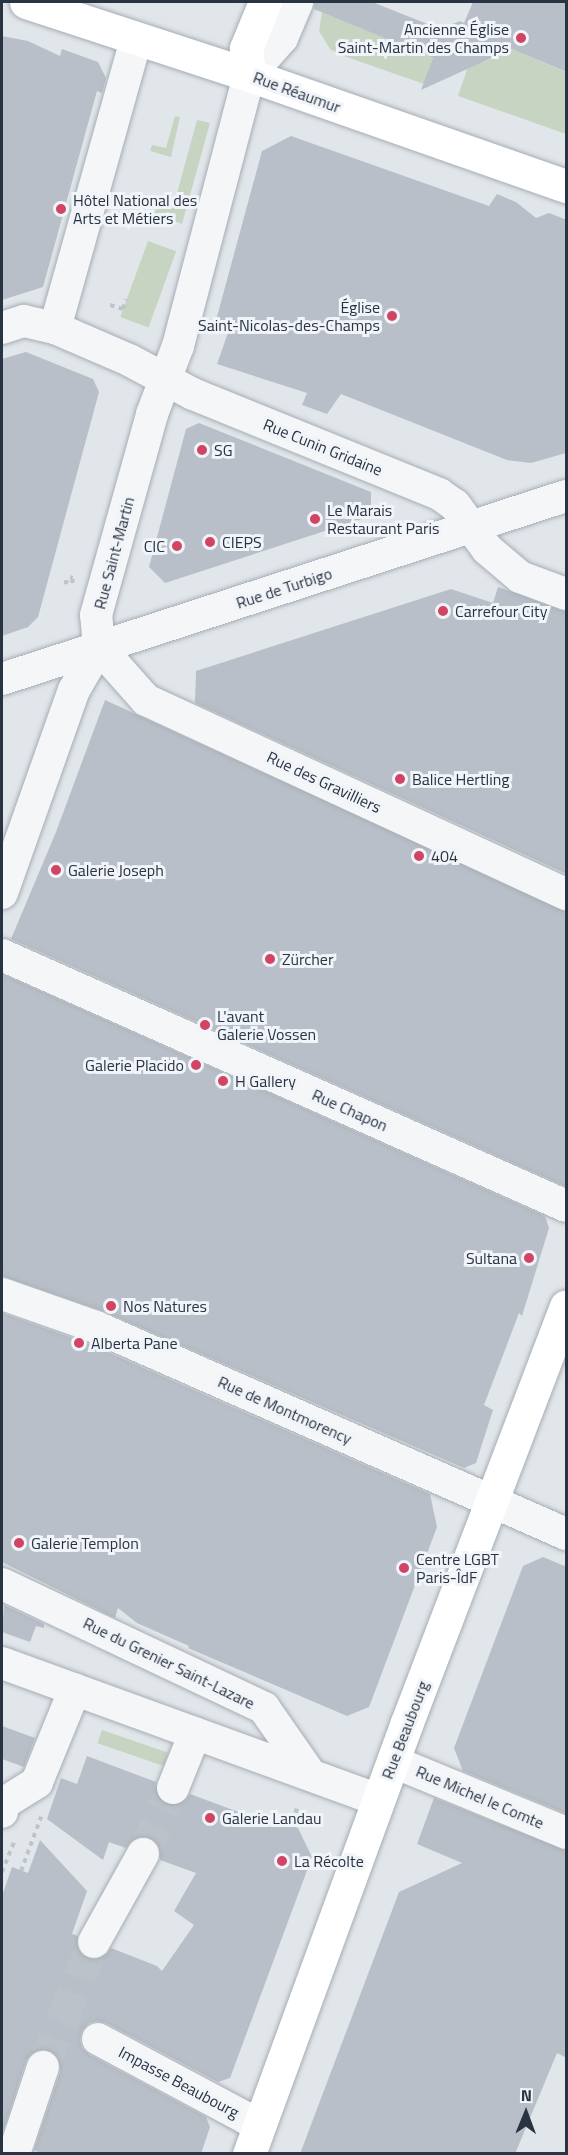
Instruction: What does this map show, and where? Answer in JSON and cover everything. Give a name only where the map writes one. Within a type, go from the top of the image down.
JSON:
[{"type":"main road","name":"Rue Réaumur","points":[[26,2],[249,75],[567,186]]},
{"type":"main road","name":"Rue Saint-Martin","points":[[249,75],[246,48],[265,2]]},
{"type":"main road","name":"Rue Beaubourg","points":[[249,2154],[379,1800],[567,1307]]},
{"type":"street","name":"Rue Saint-Martin","points":[[99,647],[96,615],[152,414],[178,346],[249,75],[282,38],[297,2]]},
{"type":"street","points":[[55,328],[136,39]]},
{"type":"street","points":[[2,328],[24,321],[55,328],[129,360],[165,379]]},
{"type":"street","name":"Rue Cunin Gridaine","points":[[165,379],[193,394],[439,494],[455,505],[487,549],[520,577],[567,594]]},
{"type":"street","name":"Rue de Turbigo","points":[[2,679],[567,496]]},
{"type":"street","points":[[2,893],[74,690],[99,647]]},
{"type":"street","name":"Rue des Gravilliers","points":[[99,647],[146,700],[567,894]]},
{"type":"street","name":"Rue Chapon","points":[[2,955],[567,1206]]},
{"type":"street","name":"Rue de Montmorency","points":[[2,1294],[96,1327],[567,1534]]},
{"type":"street","name":"Rue du Grenier Saint-Lazare","points":[[2,1584],[264,1708],[310,1774]]},
{"type":"street","points":[[2,1663],[379,1800]]},
{"type":"street","points":[[2,1812],[4,1803],[37,1782],[75,1689]]},
{"type":"street","points":[[177,1790],[199,1734]]},
{"type":"street","name":"Rue Michel le Comte","points":[[394,1762],[567,1833]]},
{"type":"street","points":[[94,1942],[143,1854]]},
{"type":"street","name":"Impasse Beaubourg","points":[[98,2039],[246,2118],[260,2122]]},
{"type":"street","points":[[18,2141],[43,2067]]},
{"type":"path","points":[[110,305],[123,309],[126,299]]},
{"type":"path","points":[[21,1871],[45,1806],[37,1782]]},
{"type":"path","points":[[294,1810],[315,1818]]},
{"type":"green space","points":[[322,12],[433,58],[424,84],[330,49],[319,31]]},
{"type":"green space","points":[[502,45],[566,72],[566,134],[458,96],[471,58],[483,62],[495,57],[497,47]]},
{"type":"green space","points":[[175,116],[180,117],[171,157],[150,151],[152,145],[166,148]]},
{"type":"green space","points":[[197,120],[210,123],[182,224],[154,213],[159,204],[173,208]]},
{"type":"green space","points":[[148,241],[176,251],[148,327],[120,317]]},
{"type":"green space","points":[[102,1730],[168,1753],[164,1766],[97,1743]]},
{"type":"building","points":[[315,2],[372,2],[440,29],[460,21],[464,23],[473,2],[567,2],[567,72],[502,45],[498,55],[421,90],[433,58],[314,9]]},
{"type":"building","points":[[2,36],[28,41],[60,56],[62,49],[98,62],[106,78],[102,93],[97,91],[43,287],[2,300]]},
{"type":"building","name":"Église Saint-Nicolas-des-Champs","points":[[291,136],[489,206],[497,194],[516,202],[536,218],[549,213],[567,220],[566,453],[531,463],[507,460],[341,394],[327,414],[302,405],[307,393],[217,364],[229,330],[215,324],[262,151]]},
{"type":"building","points":[[26,352],[93,379],[99,392],[38,617],[28,627],[2,636],[2,359]]},
{"type":"building","points":[[199,423],[371,492],[371,516],[165,583],[149,567],[186,429]]},
{"type":"building","points":[[498,587],[567,612],[567,874],[195,703],[196,671],[451,589],[493,603]]},
{"type":"building","points":[[105,700],[567,912],[567,1187],[11,939],[56,832]]},
{"type":"building","points":[[2,974],[545,1216],[549,1228],[522,1316],[519,1313],[484,1405],[493,1410],[476,1463],[464,1468],[103,1311],[2,1276]]},
{"type":"building","points":[[2,1313],[89,1344],[430,1494],[437,1527],[369,1707],[347,1716],[188,1648],[189,1646],[137,1623],[118,1608],[115,1618],[2,1562]]},
{"type":"building","points":[[543,1557],[567,1567],[567,1814],[463,1771],[454,1748],[523,1566]]},
{"type":"building","points":[[4,1605],[44,1624],[44,1628],[36,1626],[30,1642],[2,1632]]},
{"type":"building","points":[[2,1726],[35,1738],[24,1767],[2,1759]]},
{"type":"building","points":[[87,1756],[156,1782],[155,1791],[159,1799],[167,1805],[176,1806],[184,1802],[190,1794],[271,1824],[273,1819],[298,1828],[312,1857],[230,2078],[218,2082],[106,2023],[97,2021],[89,2023],[82,2031],[80,2040],[82,2048],[90,2055],[206,2117],[210,2127],[201,2154],[42,2154],[34,2150],[60,2072],[57,2056],[48,2050],[32,2053],[26,2061],[2,2135],[2,1896],[12,1867],[28,1873],[40,1840],[87,1891],[72,1934],[78,1936],[78,1951],[86,1958],[95,1960],[103,1958],[111,1948],[157,1966],[162,1971],[194,1925],[174,1911],[196,1873],[160,1860],[159,1845],[152,1839],[143,1836],[134,1838],[126,1848],[109,1842],[103,1860],[47,1819],[61,1778],[77,1784]]},
{"type":"building","points":[[434,1798],[567,1851],[567,2058],[557,2053],[515,2154],[300,2154],[399,1892],[462,1863],[417,1844]]},
{"type":"tunnel","points":[[143,1854],[173,1788]]},
{"type":"tunnel","points":[[43,2067],[94,1942]]},
{"type":"place","name":"Ancienne Église Saint-Martin des Champs","points":[[521,38]]},
{"type":"place","name":"Hôtel National des Arts et Métiers","points":[[61,209]]},
{"type":"place","name":"Église Saint-Nicolas-des-Champs","points":[[392,316]]},
{"type":"place","name":"SG","points":[[202,450]]},
{"type":"place","name":"Le Marais Restaurant Paris","points":[[315,519]]},
{"type":"place","name":"CIEPS","points":[[210,542]]},
{"type":"place","name":"CIC","points":[[177,546]]},
{"type":"place","name":"Carrefour City","points":[[443,611]]},
{"type":"place","name":"Balice Hertling","points":[[400,779]]},
{"type":"place","name":"404","points":[[419,856]]},
{"type":"place","name":"Galerie Joseph","points":[[56,870]]},
{"type":"place","name":"Zürcher","points":[[270,959]]},
{"type":"place","name":"L'avant Galerie Vossen","points":[[205,1025]]},
{"type":"place","name":"Galerie Placido","points":[[196,1065]]},
{"type":"place","name":"H Gallery","points":[[223,1081]]},
{"type":"place","name":"Sultana","points":[[529,1258]]},
{"type":"place","name":"Nos Natures","points":[[111,1306]]},
{"type":"place","name":"Alberta Pane","points":[[79,1343]]},
{"type":"place","name":"Galerie Templon","points":[[19,1543]]},
{"type":"place","name":"Centre LGBT Paris-ÎdF","points":[[404,1568]]},
{"type":"place","name":"Galerie Landau","points":[[210,1818]]},
{"type":"place","name":"La Récolte","points":[[282,1861]]}]
